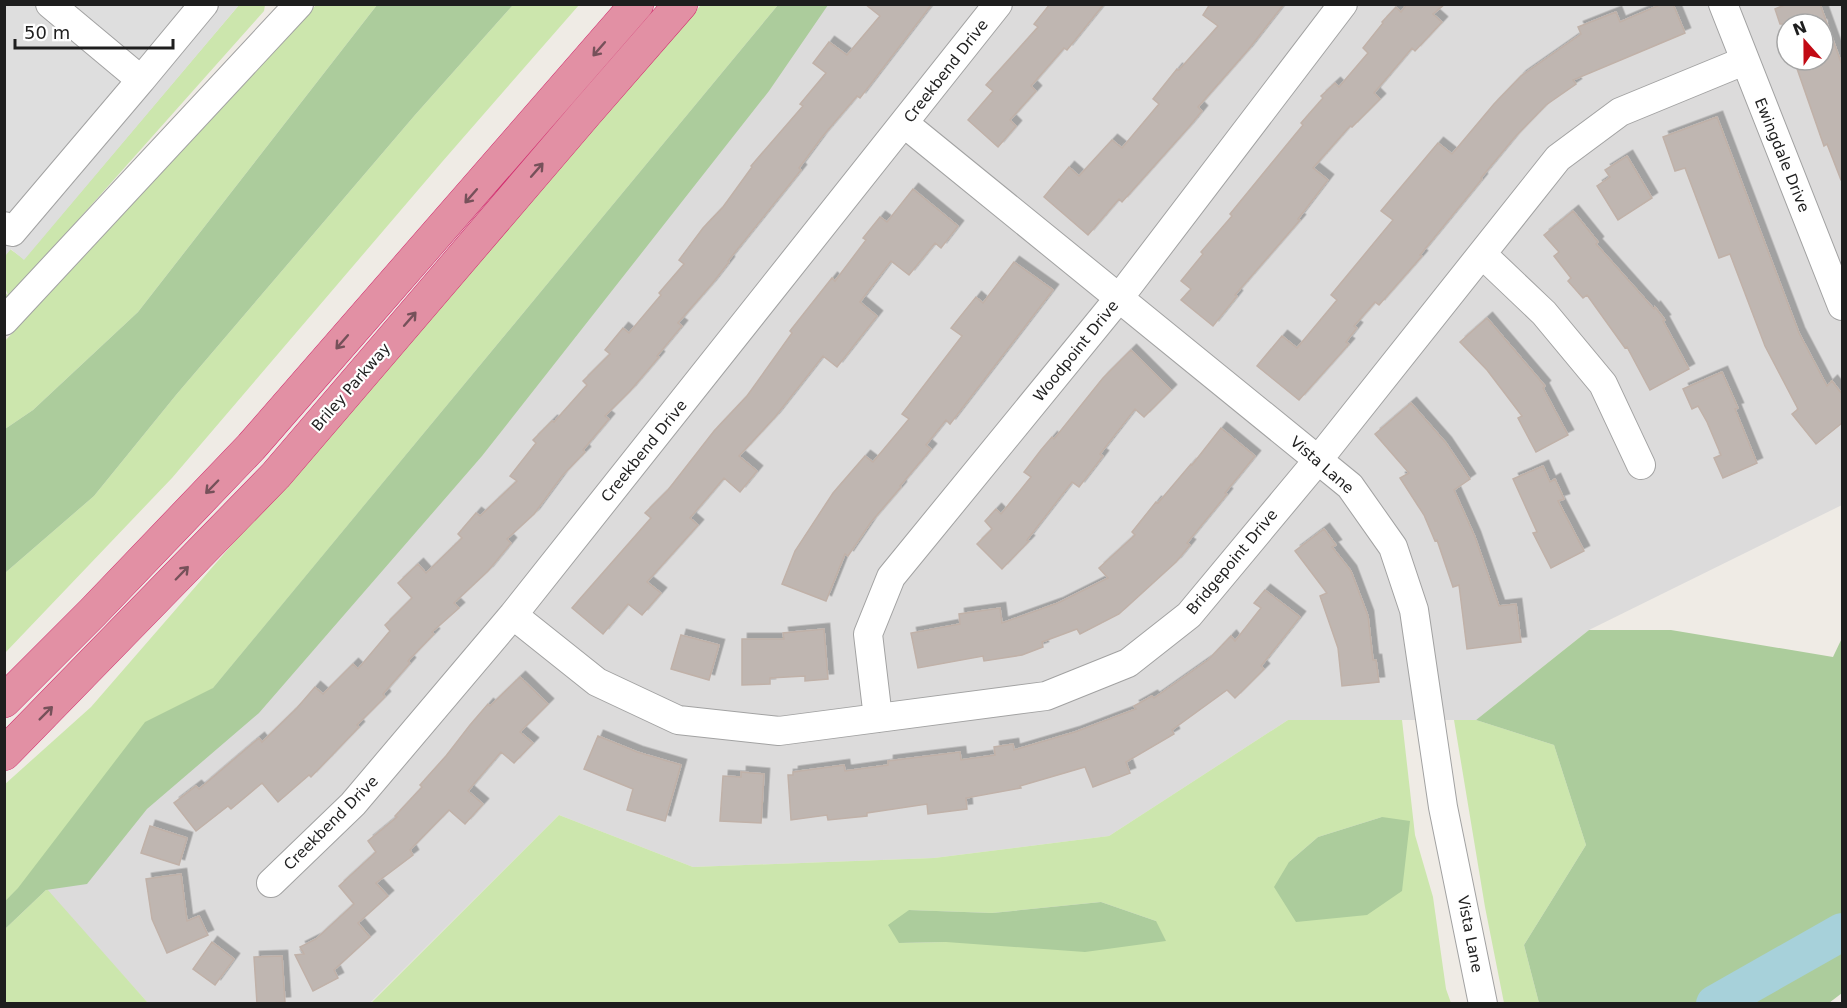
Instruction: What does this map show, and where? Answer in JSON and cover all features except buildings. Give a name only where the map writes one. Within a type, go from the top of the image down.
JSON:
[{"type":"highway","points":[[4,701],[251,447],[637,4]]},
{"type":"highway","name":"Briley Parkway","points":[[4,754],[276,475],[681,4]]},
{"type":"street","points":[[50,4],[141,80]]},
{"type":"street","points":[[4,226],[12,232],[204,4]]},
{"type":"street","name":"Creekbend Drive","points":[[271,883],[353,804],[513,615],[998,4]]},
{"type":"street","name":"Woodpoint Drive","points":[[878,718],[868,634],[891,577],[1119,298],[1343,4]]},
{"type":"street","name":"Ewingdale Drive","points":[[1723,4],[1842,306]]},
{"type":"street","points":[[4,321],[297,5]]},
{"type":"street","name":"Bridgepoint Drive","points":[[513,615],[597,682],[678,720],[779,731],[1046,696],[1128,663],[1189,615],[1318,460],[1558,158],[1620,112],[1744,60]]},
{"type":"street","name":"Vista Lane","points":[[905,124],[1350,486],[1393,548],[1414,610],[1443,807],[1484,1004]]},
{"type":"street","points":[[1482,254],[1544,313],[1603,384],[1641,465]]},
{"type":"shaded area","points":[[5,5],[239,5],[24,260],[11,249],[5,256]]},
{"type":"shaded area","points":[[778,5],[1842,5],[1842,505],[1589,630],[1476,720],[1288,720],[1109,836],[934,858],[693,867],[559,815],[370,1003],[148,1003],[46,890]]},
{"type":"green space","points":[[239,5],[265,5],[264,11],[5,302],[5,293],[8,295],[5,287],[5,256],[10,249],[24,259]]},
{"type":"green space","points":[[316,5],[377,5],[138,312],[33,410],[5,429],[4,342]]},
{"type":"green space","points":[[377,5],[513,5],[415,115],[176,395],[94,496],[5,573],[5,429],[33,410],[138,312]]},
{"type":"green space","points":[[513,5],[579,5],[172,478],[5,653],[5,573],[94,496],[176,395],[415,115]]},
{"type":"green space","points":[[701,5],[778,5],[47,889],[148,1003],[5,1003],[5,929],[46,890],[19,888],[5,901],[4,785],[91,707]]},
{"type":"green space","points":[[778,5],[828,5],[769,91],[482,456],[259,713],[147,809],[87,884],[46,890],[5,929],[5,901],[18,888],[145,722],[213,688]]},
{"type":"green space","points":[[1589,630],[1671,630],[1833,657],[1842,638],[1842,993],[1829,1003],[1539,1003],[1524,945],[1586,845],[1554,745],[1476,720]]},
{"type":"green space","points":[[1288,720],[1402,720],[1415,835],[1433,897],[1446,989],[1451,1003],[370,1004],[559,815],[693,867],[934,858],[1109,836]],"holes":[[[1382,817],[1289,862],[1318,837]],[[1101,902],[1156,921],[946,942],[899,943],[909,910],[992,913]]]},
{"type":"green space","points":[[1454,720],[1476,720],[1554,745],[1586,845],[1524,945],[1539,1003],[1504,1003],[1485,907]]},
{"type":"green space","points":[[1382,817],[1410,821],[1402,891],[1367,915],[1296,922],[1274,887],[1289,862],[1318,837]]},
{"type":"green space","points":[[1101,902],[1156,921],[1166,941],[1085,952],[946,942],[899,943],[888,925],[909,910],[992,913]]},
{"type":"waterway","points":[[1715,1004],[1842,932]]}]
